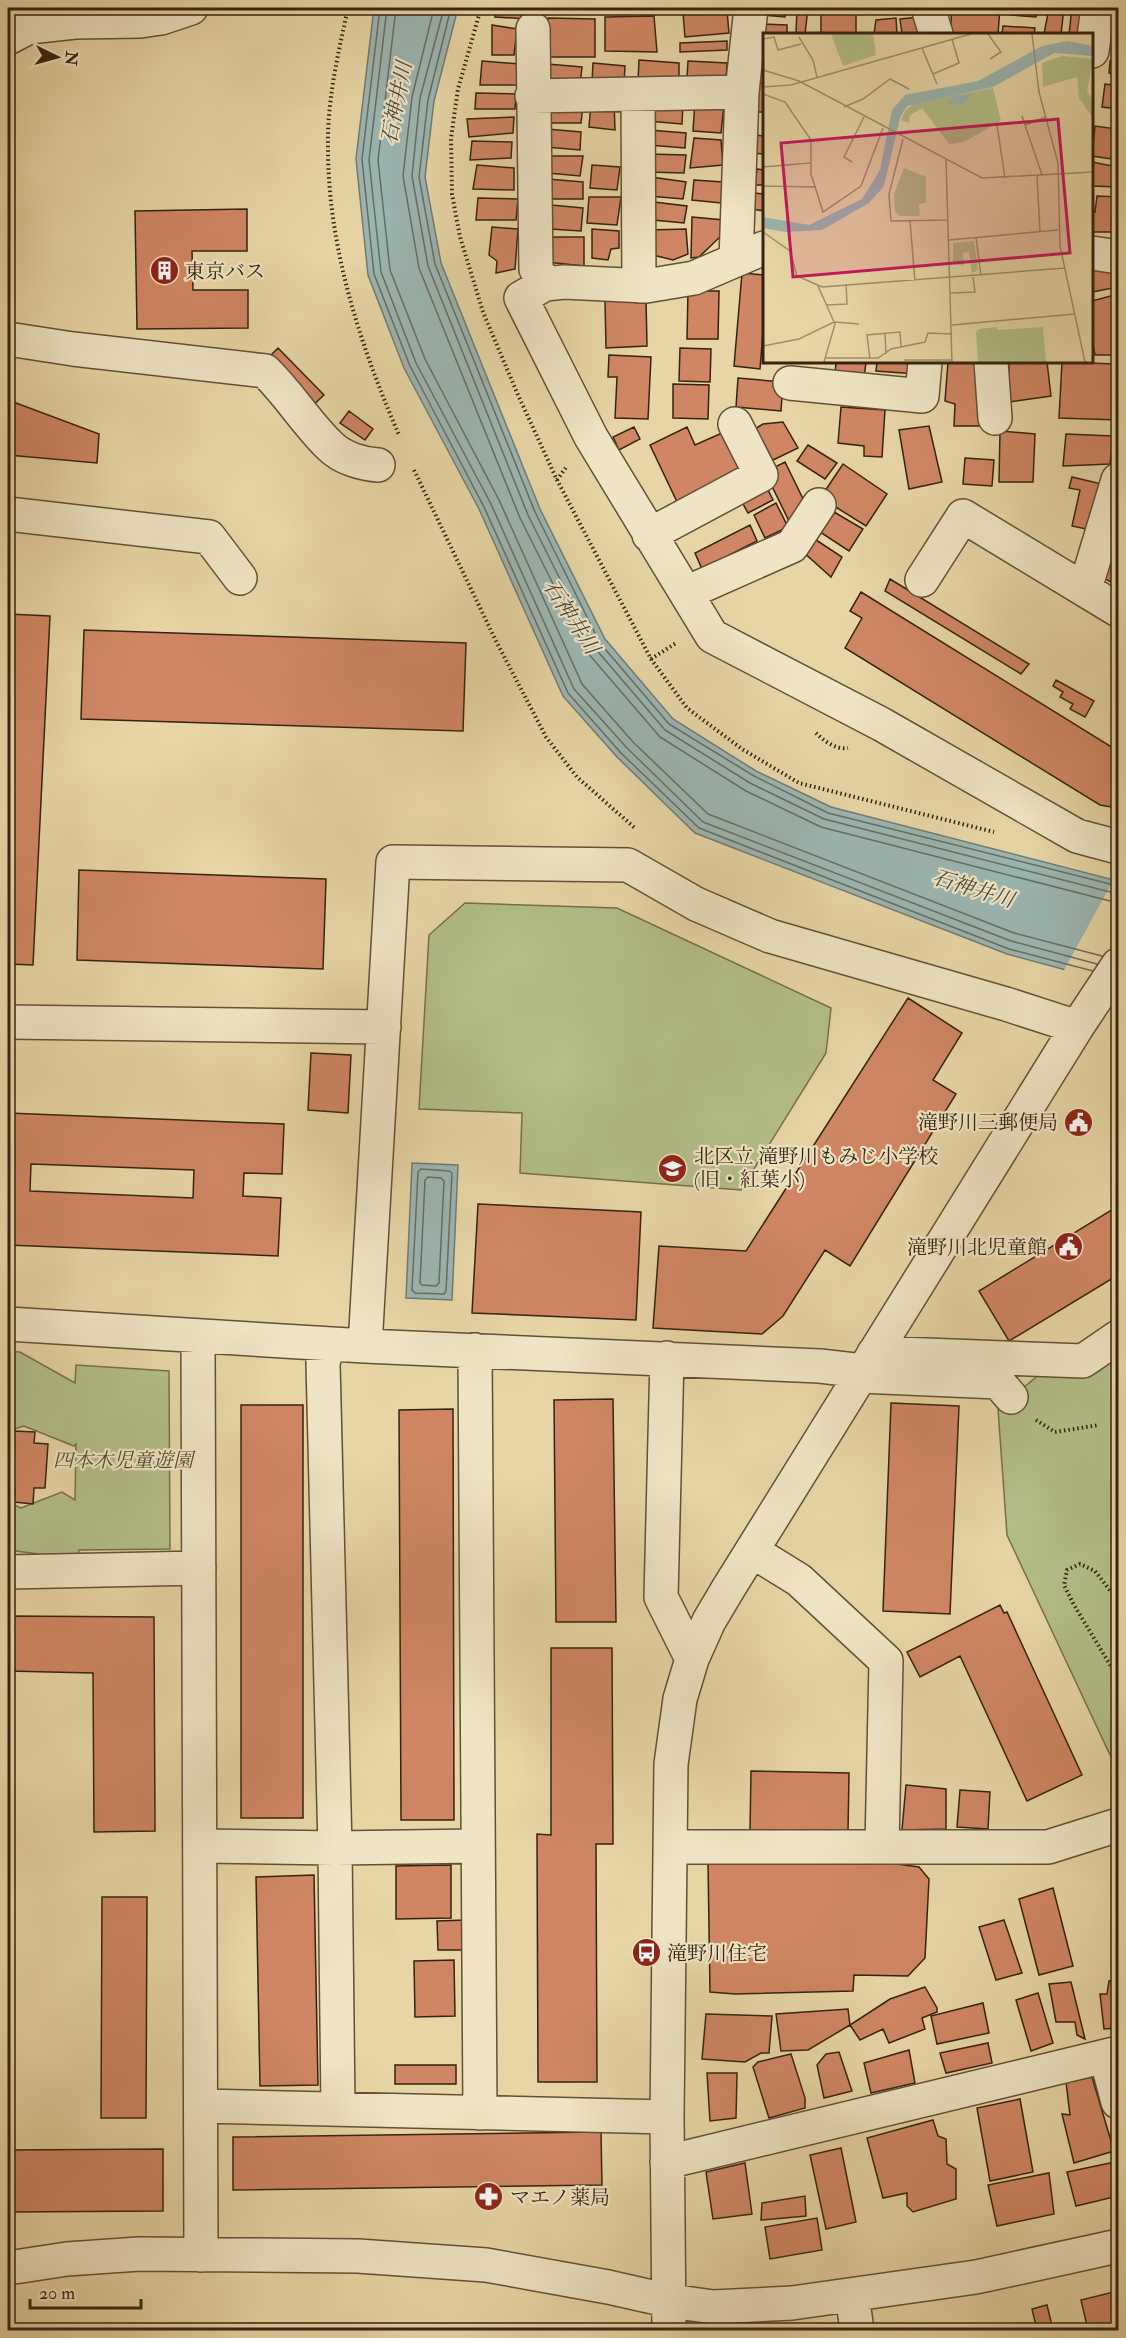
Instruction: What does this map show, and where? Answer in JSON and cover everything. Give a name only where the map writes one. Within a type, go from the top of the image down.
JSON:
[{"type":"street","points":[[8,38],[29,27],[75,21],[140,21],[161,18],[187,8]]},
{"type":"street","points":[[751,8],[742,92],[750,254],[694,278],[639,285],[564,282],[545,284],[521,298],[591,437],[712,636],[881,723],[1077,836],[1119,847]]},
{"type":"street","points":[[921,8],[928,8],[936,33]]},
{"type":"street","points":[[1093,44],[1098,8]]},
{"type":"street","points":[[533,29],[532,96],[536,269],[545,284]]},
{"type":"street","points":[[532,96],[742,92]]},
{"type":"street","points":[[638,94],[639,285]]},
{"type":"street","points":[[1093,253],[1118,258]]},
{"type":"street","points":[[8,339],[73,349],[265,371],[332,448],[362,464],[378,465]]},
{"type":"street","points":[[790,383],[921,396],[925,363]]},
{"type":"street","points":[[991,363],[995,418]]},
{"type":"street","points":[[649,535],[761,475],[735,424]]},
{"type":"street","points":[[1085,589],[1118,488]]},
{"type":"street","points":[[686,593],[792,546],[819,505]]},
{"type":"street","points":[[8,514],[209,537],[240,578]]},
{"type":"street","points":[[922,580],[963,516],[1119,610]]},
{"type":"street","points":[[365,1346],[393,862],[628,865],[696,904],[770,936],[1006,1004],[1077,1028]]},
{"type":"street","points":[[670,2316],[666,2117],[671,1764],[680,1699],[692,1659],[709,1621],[1111,976]]},
{"type":"street","points":[[8,1022],[384,1027]]},
{"type":"street","points":[[8,1324],[365,1346],[866,1367],[1083,1361],[1119,1337]]},
{"type":"street","points":[[198,1336],[201,2255]]},
{"type":"street","points":[[328,1344],[323,1363],[335,1848],[338,2109]]},
{"type":"street","points":[[475,1350],[480,2113]]},
{"type":"street","points":[[667,1358],[661,1597],[692,1659]]},
{"type":"street","points":[[866,1367],[998,1382],[1011,1397]]},
{"type":"street","points":[[752,1551],[800,1580],[886,1661],[882,1847]]},
{"type":"street","points":[[8,1572],[199,1568]]},
{"type":"street","points":[[670,1847],[1048,1847],[1119,1825]]},
{"type":"street","points":[[200,1846],[335,1848],[477,1846]]},
{"type":"street","points":[[667,2162],[1112,2055],[1119,2102]]},
{"type":"street","points":[[201,2106],[666,2117]]},
{"type":"street","points":[[8,2268],[77,2258],[139,2254],[358,2256],[486,2265],[608,2287],[670,2316],[713,2307],[761,2306],[976,2277],[1119,2246]]},
{"type":"street","points":[[852,2295],[856,2331]]},
{"type":"path","points":[[348,8],[333,75],[328,147],[333,219],[349,294],[379,389],[401,440]]},
{"type":"path","points":[[481,8],[458,89],[451,138],[452,194],[460,237],[483,312],[523,406],[557,480],[651,659],[687,708],[742,749],[799,783],[1001,834]]},
{"type":"path","points":[[413,469],[495,639],[546,736],[577,777],[639,832]]},
{"type":"path","points":[[651,659],[679,641]]},
{"type":"path","points":[[1011,1397],[1041,1425],[1055,1432],[1099,1425]]},
{"type":"path","points":[[1119,1601],[1095,1571],[1080,1564],[1067,1570],[1064,1585],[1119,1678]]},
{"type":"green space","points":[[465,903],[617,908],[831,1008],[826,1053],[741,1190],[520,1173],[522,1113],[419,1109],[429,935]]},
{"type":"green space","name":"四本木児童遊園","points":[[8,1351],[20,1352],[75,1383],[76,1365],[169,1371],[170,1549],[79,1550],[77,1559],[8,1550],[8,1502],[21,1508],[62,1492],[75,1500],[76,1444],[74,1446],[24,1426],[8,1431]]},
{"type":"green space","points":[[1118,1352],[1118,1772],[1007,1535],[998,1409],[1041,1373]]},
{"type":"water","name":"石神井川","points":[[374,8],[458,8],[434,101],[425,177],[441,263],[540,509],[605,639],[673,719],[756,771],[831,807],[1118,881],[1118,984],[1007,954],[695,833],[617,757],[563,696],[479,509],[404,368],[368,275],[356,159]]},
{"type":"water","points":[[412,1163],[458,1165],[452,1300],[406,1298]]},
{"type":"pier","points":[[1115,877],[1118,878],[1118,987],[1063,972]]},
{"type":"building","points":[[496,8],[529,8],[529,19],[495,17]]},
{"type":"building","points":[[763,8],[786,8],[785,17],[762,15]]},
{"type":"building","points":[[797,8],[808,8],[805,33],[796,33]]},
{"type":"building","points":[[952,8],[1000,8],[998,33],[950,33]]},
{"type":"building","points":[[1010,8],[1037,8],[1036,17],[1010,15]]},
{"type":"building","points":[[1049,8],[1064,8],[1061,33],[1044,33]]},
{"type":"building","points":[[1072,8],[1086,8],[1085,33],[1069,33]]},
{"type":"building","points":[[856,9],[856,33],[821,33],[821,10]]},
{"type":"building","points":[[727,11],[729,33],[685,37],[683,13]]},
{"type":"building","points":[[654,16],[657,52],[605,51],[605,17]]},
{"type":"building","points":[[920,17],[924,33],[902,33],[900,19]]},
{"type":"building","points":[[548,18],[595,19],[595,57],[548,57]]},
{"type":"building","points":[[896,18],[897,33],[874,33],[876,20]]},
{"type":"building","points":[[761,24],[787,25],[787,33],[763,33],[763,42],[760,42]]},
{"type":"building","points":[[492,25],[517,29],[514,55],[492,55]]},
{"type":"building","points":[[1003,26],[1035,28],[1034,33],[1002,33]]},
{"type":"building","points":[[1112,36],[1118,36],[1118,50],[1111,49]]},
{"type":"building","points":[[727,41],[727,50],[680,52],[680,43]]},
{"type":"building","points":[[639,60],[679,63],[679,80],[638,81]]},
{"type":"building","points":[[482,61],[519,64],[517,85],[480,85]]},
{"type":"building","points":[[688,61],[727,63],[726,81],[687,79]]},
{"type":"building","points":[[1110,61],[1118,62],[1118,74],[1109,73]]},
{"type":"building","points":[[593,63],[625,66],[624,84],[592,81]]},
{"type":"building","points":[[547,64],[582,67],[580,85],[547,82]]},
{"type":"building","points":[[756,83],[763,83],[763,112],[754,112]]},
{"type":"building","points":[[1105,84],[1118,86],[1118,109],[1102,107]]},
{"type":"building","points":[[476,93],[516,94],[515,109],[475,109]]},
{"type":"building","points":[[649,100],[683,103],[682,124],[648,121]]},
{"type":"building","points":[[695,101],[724,104],[721,133],[693,131]]},
{"type":"building","points":[[549,102],[583,105],[581,123],[547,123]]},
{"type":"building","points":[[591,103],[614,103],[615,130],[589,127]]},
{"type":"building","points":[[1118,114],[1118,160],[1093,156],[1095,126],[1116,129]]},
{"type":"building","points":[[514,117],[513,133],[469,137],[467,119]]},
{"type":"building","points":[[547,129],[581,132],[580,150],[546,147]]},
{"type":"building","points":[[649,130],[686,133],[685,148],[649,145]]},
{"type":"building","points":[[754,135],[763,136],[763,154],[752,153]]},
{"type":"building","points":[[694,138],[721,140],[723,165],[690,168]]},
{"type":"building","points":[[472,141],[512,142],[511,158],[470,160]]},
{"type":"building","points":[[648,154],[686,155],[684,173],[647,172]]},
{"type":"building","points":[[549,156],[583,156],[580,176],[548,173]]},
{"type":"building","points":[[1093,162],[1118,167],[1118,187],[1093,186]]},
{"type":"building","points":[[477,165],[514,168],[514,190],[473,189]]},
{"type":"building","points":[[592,165],[620,167],[617,190],[590,188]]},
{"type":"building","points":[[757,169],[763,170],[763,185],[755,185]]},
{"type":"building","points":[[651,177],[686,182],[683,199],[649,196]]},
{"type":"building","points":[[548,179],[583,182],[583,199],[546,199]]},
{"type":"building","points":[[694,180],[723,182],[721,203],[692,200]]},
{"type":"building","points":[[753,193],[763,194],[763,211],[752,209]]},
{"type":"building","points":[[1097,196],[1118,197],[1118,232],[1093,232],[1093,211],[1095,212]]},
{"type":"building","points":[[589,197],[621,197],[617,225],[587,223]]},
{"type":"building","points":[[478,198],[518,199],[516,220],[476,220]]},
{"type":"building","points":[[654,202],[687,206],[684,223],[653,220]]},
{"type":"building","points":[[551,205],[583,208],[581,231],[550,229]]},
{"type":"building","name":"東京バス","points":[[247,209],[247,251],[192,251],[193,290],[248,290],[248,328],[137,329],[135,211]]},
{"type":"building","points":[[692,217],[724,220],[722,235],[699,257],[691,258]]},
{"type":"building","points":[[492,227],[518,229],[515,269],[496,273],[497,261],[489,255]]},
{"type":"building","points":[[592,229],[619,231],[619,248],[611,249],[608,260],[592,258]]},
{"type":"building","points":[[686,229],[688,254],[673,260],[645,253],[647,230]]},
{"type":"building","points":[[547,237],[584,237],[584,266],[546,262]]},
{"type":"building","points":[[1093,262],[1114,265],[1118,287],[1093,292]]},
{"type":"building","points":[[742,273],[763,275],[763,332],[760,369],[734,366]]},
{"type":"building","points":[[688,291],[719,291],[718,339],[687,339]]},
{"type":"building","points":[[1118,294],[1118,355],[1095,355],[1093,301]]},
{"type":"building","points":[[646,299],[647,346],[606,348],[605,300]]},
{"type":"building","points":[[278,348],[324,395],[309,409],[264,362]]},
{"type":"building","points":[[680,348],[711,349],[710,382],[679,381]]},
{"type":"building","points":[[609,355],[651,357],[648,419],[615,418],[617,377],[608,377]]},
{"type":"building","points":[[836,363],[866,363],[864,378],[835,375]]},
{"type":"building","points":[[877,363],[917,363],[916,374],[876,371]]},
{"type":"building","points":[[948,363],[986,363],[988,426],[954,426],[955,404],[945,401]]},
{"type":"building","points":[[1009,363],[1047,363],[1051,396],[1009,402]]},
{"type":"building","points":[[1062,363],[1115,364],[1118,420],[1059,418]]},
{"type":"building","points":[[738,378],[783,382],[781,411],[736,407]]},
{"type":"building","points":[[673,384],[709,385],[708,419],[673,418]]},
{"type":"building","points":[[8,400],[99,434],[97,463],[8,455]]},
{"type":"building","points":[[841,407],[885,410],[882,457],[864,456],[864,446],[838,443]]},
{"type":"building","points":[[349,411],[373,429],[365,440],[340,423]]},
{"type":"building","points":[[783,422],[798,448],[767,463],[748,433],[763,424]]},
{"type":"building","points":[[929,426],[942,482],[909,489],[899,430]]},
{"type":"building","points":[[634,427],[640,439],[619,450],[613,437]]},
{"type":"building","points":[[687,427],[695,445],[731,429],[752,472],[679,506],[650,445]]},
{"type":"building","points":[[1000,431],[1035,434],[1033,482],[999,482]]},
{"type":"building","points":[[1066,434],[1113,436],[1110,464],[1063,466]]},
{"type":"building","points":[[808,445],[837,463],[825,479],[797,461]]},
{"type":"building","points":[[965,458],[994,460],[992,486],[963,484]]},
{"type":"building","points":[[785,462],[809,511],[789,521],[765,472]]},
{"type":"building","points":[[843,464],[887,494],[866,526],[826,501],[825,491]]},
{"type":"building","points":[[1072,477],[1106,485],[1096,531],[1072,526],[1080,490],[1069,488]]},
{"type":"building","points":[[762,478],[773,500],[748,513],[736,491]]},
{"type":"building","points":[[776,503],[788,527],[765,538],[754,515]]},
{"type":"building","points":[[834,512],[863,529],[849,551],[820,532]]},
{"type":"building","points":[[750,525],[757,541],[702,569],[695,553]]},
{"type":"building","points":[[813,538],[842,557],[831,577],[802,551]]},
{"type":"building","points":[[1115,543],[1118,546],[1118,586],[1102,577]]},
{"type":"building","points":[[890,579],[1029,664],[1021,674],[885,591]]},
{"type":"building","points":[[861,592],[1118,751],[1118,808],[1100,805],[845,648],[862,618],[850,611]]},
{"type":"building","points":[[8,614],[50,616],[33,965],[8,964]]},
{"type":"building","points":[[84,630],[466,643],[463,731],[81,719]]},
{"type":"building","points":[[1056,680],[1094,701],[1085,717],[1070,709],[1073,704],[1060,697],[1063,692],[1053,686]]},
{"type":"building","points":[[79,870],[326,879],[323,969],[77,960]]},
{"type":"building","points":[[908,998],[962,1033],[933,1080],[956,1094],[850,1266],[825,1250],[783,1316],[762,1334],[653,1328],[659,1246],[746,1251]]},
{"type":"building","points":[[311,1053],[351,1055],[348,1113],[308,1110]]},
{"type":"building","points":[[8,1113],[284,1124],[282,1174],[244,1173],[243,1196],[281,1198],[278,1256],[8,1245]],"holes":[[[31,1164],[194,1170],[193,1198],[30,1191]]]},
{"type":"building","points":[[478,1204],[641,1212],[636,1320],[472,1313]]},
{"type":"building","points":[[1118,1206],[1118,1275],[1009,1341],[979,1291]]},
{"type":"building","points":[[613,1399],[616,1622],[556,1622],[554,1400]]},
{"type":"building","points":[[891,1403],[959,1406],[950,1614],[883,1611]]},
{"type":"building","points":[[241,1405],[303,1405],[303,1818],[241,1818]]},
{"type":"building","points":[[453,1409],[454,1820],[401,1820],[399,1410]]},
{"type":"building","points":[[14,1431],[35,1432],[34,1443],[48,1444],[45,1488],[34,1488],[33,1504],[14,1502],[15,1488],[8,1487],[8,1443],[13,1444]]},
{"type":"building","points":[[1000,1605],[1004,1613],[1007,1612],[1082,1775],[1027,1801],[960,1656],[920,1677],[907,1652]]},
{"type":"building","points":[[8,1616],[154,1617],[155,1831],[94,1832],[93,1673],[8,1671]]},
{"type":"building","points":[[551,1648],[612,1648],[613,1844],[596,1844],[597,2082],[538,2082],[537,1834],[551,1835]]},
{"type":"building","points":[[751,1771],[849,1773],[848,1832],[750,1831]]},
{"type":"building","points":[[906,1785],[946,1789],[946,1829],[902,1830]]},
{"type":"building","points":[[960,1790],[990,1792],[988,1829],[957,1827]]},
{"type":"building","points":[[708,1862],[882,1862],[919,1867],[929,1879],[925,1958],[908,1976],[854,1975],[853,1991],[735,1994],[710,1992]]},
{"type":"building","points":[[451,1865],[451,1918],[396,1919],[396,1866]]},
{"type":"building","points":[[314,1875],[318,2085],[260,2086],[256,1877]]},
{"type":"building","points":[[1053,1888],[1073,1966],[1039,1975],[1019,1899]]},
{"type":"building","points":[[102,1897],[147,1897],[146,2118],[101,2118]]},
{"type":"building","points":[[465,1920],[465,1950],[438,1950],[437,1921]]},
{"type":"building","points":[[1004,1920],[1022,1973],[996,1980],[979,1927]]},
{"type":"building","points":[[454,1960],[455,2016],[415,2017],[414,1961]]},
{"type":"building","points":[[1118,1980],[1118,2028],[1104,2029],[1100,1994],[1107,1994],[1109,1981]]},
{"type":"building","points":[[1071,1982],[1085,2039],[1077,2035],[1075,2022],[1056,2022],[1049,1984]]},
{"type":"building","points":[[925,1987],[937,2012],[922,2018],[925,2029],[889,2043],[883,2029],[860,2040],[850,2025],[890,1999]]},
{"type":"building","points":[[1038,1993],[1053,2043],[1031,2051],[1016,2000]]},
{"type":"building","points":[[983,2003],[989,2033],[937,2044],[931,2016]]},
{"type":"building","points":[[848,2009],[850,2025],[808,2050],[781,2051],[776,2014]]},
{"type":"building","points":[[706,2014],[772,2016],[769,2053],[761,2053],[745,2062],[702,2059]]},
{"type":"building","points":[[988,2043],[992,2063],[946,2073],[940,2053]]},
{"type":"building","points":[[909,2050],[915,2083],[871,2093],[864,2063]]},
{"type":"building","points":[[839,2052],[852,2091],[824,2098],[817,2065],[826,2054]]},
{"type":"building","points":[[791,2054],[805,2098],[805,2108],[769,2118],[753,2067],[758,2062]]},
{"type":"building","points":[[395,2065],[456,2065],[456,2084],[395,2084]]},
{"type":"building","points":[[707,2073],[737,2073],[736,2118],[710,2121]]},
{"type":"building","points":[[1092,2077],[1114,2151],[1074,2163],[1062,2114],[1070,2115],[1066,2082]]},
{"type":"building","points":[[1020,2099],[1033,2172],[990,2181],[977,2108]]},
{"type":"building","points":[[933,2120],[938,2136],[946,2139],[947,2164],[956,2169],[956,2199],[913,2212],[907,2206],[907,2193],[883,2198],[867,2138]]},
{"type":"building","points":[[601,2132],[602,2185],[233,2190],[233,2137]]},
{"type":"building","points":[[841,2148],[856,2222],[826,2229],[810,2155]]},
{"type":"building","points":[[163,2149],[163,2211],[8,2212],[8,2150]]},
{"type":"building","points":[[1115,2162],[1118,2196],[1076,2206],[1067,2172]]},
{"type":"building","points":[[745,2163],[752,2214],[713,2219],[706,2172]]},
{"type":"building","points":[[1049,2173],[1054,2214],[997,2226],[988,2185]]},
{"type":"building","points":[[805,2196],[806,2216],[761,2220],[762,2203]]},
{"type":"building","points":[[817,2218],[822,2250],[770,2259],[765,2227]]},
{"type":"building","points":[[1118,2291],[1118,2328],[1088,2330],[1081,2300]]},
{"type":"building","points":[[1047,2305],[1053,2330],[1037,2330],[1032,2309]]},
{"type":"building","points":[[376,2325],[489,2328],[488,2330],[375,2330]]},
{"type":"place","name":"東京バス","points":[[164,271]]},
{"type":"place","name":"滝野川三郵便局","points":[[1079,1122]]},
{"type":"place","name":"北区立 滝野川もみじ小学校 (旧・紅葉小)","points":[[673,1168]]},
{"type":"place","name":"滝野川北児童館","points":[[1068,1247]]},
{"type":"place","name":"滝野川住宅","points":[[646,1953]]},
{"type":"place","name":"マエノ薬局","points":[[489,2197]]}]
